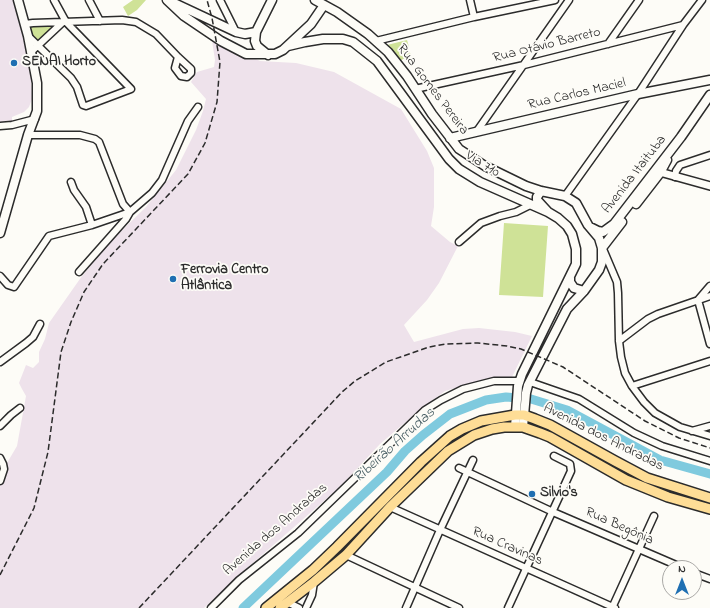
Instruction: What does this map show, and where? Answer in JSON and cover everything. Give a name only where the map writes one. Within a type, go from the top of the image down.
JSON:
[{"type":"main road","points":[[0,233],[28,135],[37,111],[37,84],[28,36],[18,0]]},
{"type":"main road","points":[[167,0],[236,32],[245,34],[256,32]]},
{"type":"main road","points":[[167,0],[184,16],[221,41],[246,54],[268,55],[279,52],[288,46],[311,24],[326,2]]},
{"type":"main road","points":[[268,55],[256,46],[256,32],[272,0]]},
{"type":"main road","name":"Rua Gomes Pereira","points":[[315,0],[326,2],[376,41],[398,64],[432,114],[459,149],[485,166],[526,186],[565,196],[576,202],[588,225],[599,238],[602,248]]},
{"type":"main road","name":"Via 710","points":[[288,46],[323,39],[353,42],[377,62],[449,159],[459,169],[480,182],[548,212]]},
{"type":"main road","name":"Rua Carlos Maciel","points":[[450,138],[638,94],[710,80]]},
{"type":"main road","name":"Avenida Itaituba","points":[[602,248],[710,95]]},
{"type":"main road","name":"Avenida Itaituba","points":[[588,225],[598,231],[603,232],[614,224],[657,172]]},
{"type":"main road","points":[[519,427],[524,384],[576,264],[574,238],[567,226],[548,212],[537,200],[537,197],[541,191]]},
{"type":"main road","points":[[524,384],[567,309],[584,291],[599,270],[602,262],[602,248]]},
{"type":"main road","points":[[570,278],[570,282],[574,288],[584,291]]},
{"type":"main road","points":[[266,608],[313,570],[421,462],[450,436],[462,428],[481,421],[520,413]]},
{"type":"main road","name":"Avenida dos Andradas","points":[[520,413],[550,425],[647,478],[710,498]]},
{"type":"main road","name":"Avenida dos Andradas","points":[[284,605],[346,556],[390,507],[439,459],[458,444],[483,432],[504,427],[519,427],[550,437],[612,473],[636,485],[668,497],[710,509]]},
{"type":"street","points":[[28,36],[71,78],[83,105],[86,106],[131,89],[64,22],[54,0]]},
{"type":"street","points":[[89,0],[100,21]]},
{"type":"street","points":[[220,0],[236,32]]},
{"type":"street","points":[[470,0],[474,18]]},
{"type":"street","points":[[376,41],[555,0]]},
{"type":"street","points":[[477,131],[569,0]]},
{"type":"street","points":[[608,44],[639,0]]},
{"type":"street","points":[[565,196],[638,94],[683,25],[702,0]]},
{"type":"street","points":[[25,24],[122,20],[136,22],[156,34],[178,57]]},
{"type":"street","points":[[31,52],[64,22]]},
{"type":"street","name":"Rua Otávio Barreto","points":[[416,89],[524,65],[683,25]]},
{"type":"street","points":[[79,272],[130,212],[152,193],[162,180],[188,121],[198,107]]},
{"type":"street","points":[[0,126],[12,125],[35,119]]},
{"type":"street","points":[[28,135],[80,135],[95,139],[98,142],[122,204],[130,212]]},
{"type":"street","points":[[675,177],[676,170],[680,165],[710,155]]},
{"type":"street","points":[[657,172],[710,186]]},
{"type":"street","points":[[71,182],[74,190],[86,207],[92,225]]},
{"type":"street","points":[[518,199],[522,206],[520,209]]},
{"type":"street","points":[[458,242],[481,223],[530,205]]},
{"type":"street","points":[[0,276],[8,285],[14,286],[47,237],[92,225],[130,212]]},
{"type":"street","points":[[602,248],[617,282],[621,357],[625,373],[632,386],[644,402],[655,413],[671,423],[691,431],[710,436]]},
{"type":"street","points":[[599,270],[607,270],[613,274]]},
{"type":"street","points":[[698,300],[710,286]]},
{"type":"street","points":[[619,342],[648,319],[658,314],[710,296]]},
{"type":"street","points":[[698,300],[710,344]]},
{"type":"street","points":[[0,362],[33,337],[40,324]]},
{"type":"street","points":[[632,386],[710,361]]},
{"type":"street","name":"Avenida dos Andradas","points":[[211,608],[239,580],[298,533],[425,410],[463,389],[494,381],[524,384],[579,399],[634,433],[662,446],[710,461]]},
{"type":"street","points":[[0,426],[20,408]]},
{"type":"street","points":[[691,431],[710,426]]},
{"type":"street","points":[[508,608],[571,471],[571,466],[568,462],[554,456]]},
{"type":"street","points":[[0,458],[4,469],[0,481]]},
{"type":"street","points":[[406,608],[473,460]]},
{"type":"street","name":"Rua Begônia","points":[[459,468],[553,512],[663,560]]},
{"type":"street","name":"Rua Cravinas","points":[[390,507],[613,608]]},
{"type":"street","points":[[613,608],[654,516]]},
{"type":"street","points":[[346,556],[459,608]]},
{"type":"street","points":[[306,608],[312,595],[314,582]]},
{"type":"street","points":[[284,605],[299,608]]},
{"type":"shaded area","name":"SENAI Horto","points":[[0,0],[13,0],[26,48],[31,78],[32,99],[29,107],[24,112],[12,117],[12,122],[0,124]]},
{"type":"shaded area","points":[[212,41],[220,41],[260,61],[296,63],[334,72],[401,109],[427,151],[434,168],[434,207],[431,226],[450,242],[458,246],[439,283],[427,300],[404,325],[414,342],[463,329],[479,328],[515,332],[532,336],[512,377],[483,380],[445,391],[421,409],[380,444],[341,486],[204,608],[0,608],[0,487],[7,463],[17,446],[26,396],[19,383],[26,365],[33,368],[39,362],[39,352],[45,339],[49,323],[82,276],[108,244],[146,207],[176,170],[196,130],[203,111],[206,99],[191,82],[197,72],[214,67],[215,60]]},
{"type":"green space","points":[[133,0],[146,0],[137,10],[128,16],[123,7]]},
{"type":"green space","points":[[58,24],[39,41],[30,33],[30,26],[46,26]]},
{"type":"green space","points":[[407,40],[409,52],[411,54],[400,61],[387,45]]},
{"type":"green space","points":[[504,223],[548,226],[543,297],[499,295]]},
{"type":"waterway","name":"Ribeirão Arrudas","points":[[243,608],[387,472],[405,451],[423,435],[450,414],[486,400],[506,397],[531,399],[567,410],[660,460],[710,474]]},
{"type":"railway","points":[[0,575],[34,508],[48,452],[61,352],[71,322],[84,292],[103,264],[188,174],[205,143],[217,102],[220,62],[207,0]]},
{"type":"railway","points":[[139,608],[342,392],[355,381],[386,362],[429,347],[446,344],[478,343],[521,349],[563,367],[645,421],[679,438],[710,448]]},
{"type":"place","name":"SENAI Horto","points":[[14,63]]},
{"type":"place","name":"Ferrovia Centro Atlântica","points":[[173,279]]},
{"type":"place","name":"Silvio's","points":[[532,494]]}]
